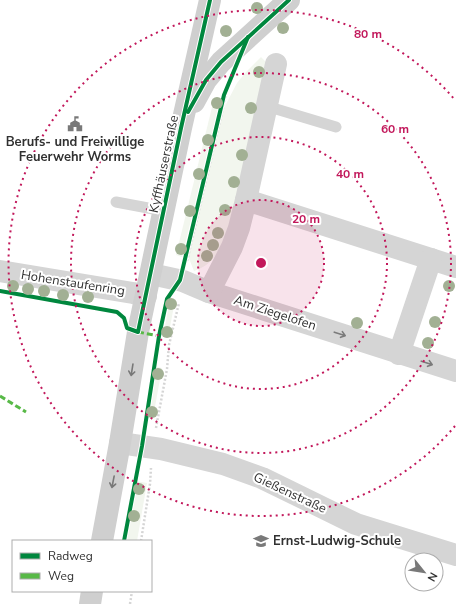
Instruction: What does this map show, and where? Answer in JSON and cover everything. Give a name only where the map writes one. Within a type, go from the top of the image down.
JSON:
[{"type":"main road","name":"Kyffhäuserstraße","points":[[102,540],[138,332],[181,128],[210,0]]},
{"type":"main road","points":[[181,128],[206,80],[221,62],[289,0]]},
{"type":"main road","points":[[90,604],[92,592]]},
{"type":"street","points":[[209,292],[232,247],[239,228],[276,64]]},
{"type":"street","points":[[246,200],[456,267]]},
{"type":"street","points":[[399,354],[432,259]]},
{"type":"street","name":"Hohenstaufenring","points":[[0,271],[146,296]]},
{"type":"street","name":"Am Ziegelofen","points":[[151,274],[180,280],[209,292],[456,371]]},
{"type":"street","name":"Gießenstraße","points":[[120,443],[161,449],[223,464],[262,478],[356,524],[456,555]]},
{"type":"lane","points":[[266,106],[336,127]]},
{"type":"lane","points":[[116,202],[164,211]]},
{"type":"path","points":[[180,280],[224,95],[227,88]]},
{"type":"path","points":[[130,604],[132,592]]},
{"type":"shaded area","points":[[261,57],[267,63],[229,231],[212,260],[194,271],[188,256],[221,117],[237,83]]},
{"type":"shaded area","points":[[214,99],[220,101],[182,257],[176,255]]},
{"type":"shaded area","points":[[170,299],[175,300],[168,338],[163,337]]},
{"type":"shaded area","points":[[157,367],[162,368],[153,418],[147,417]]},
{"type":"shaded area","points":[[136,481],[147,483],[137,540],[125,540]]},
{"type":"marked path","points":[[138,332],[159,336]]},
{"type":"marked path","points":[[0,396],[26,412]]},
{"type":"cycle path","points":[[0,291],[117,312],[124,318],[127,328],[138,332],[181,128],[210,0]]},
{"type":"cycle path","points":[[188,112],[206,80],[221,62],[289,0]]},
{"type":"cycle path","points":[[124,540],[142,446],[159,336],[167,299],[180,280],[224,95],[248,37]]},
{"type":"place","name":"Berufs- und Freiwillige Feuerwehr Worms","points":[[75,124]]},
{"type":"place","name":"Ernst-Ludwig-Schule","points":[[261,541]]}]
